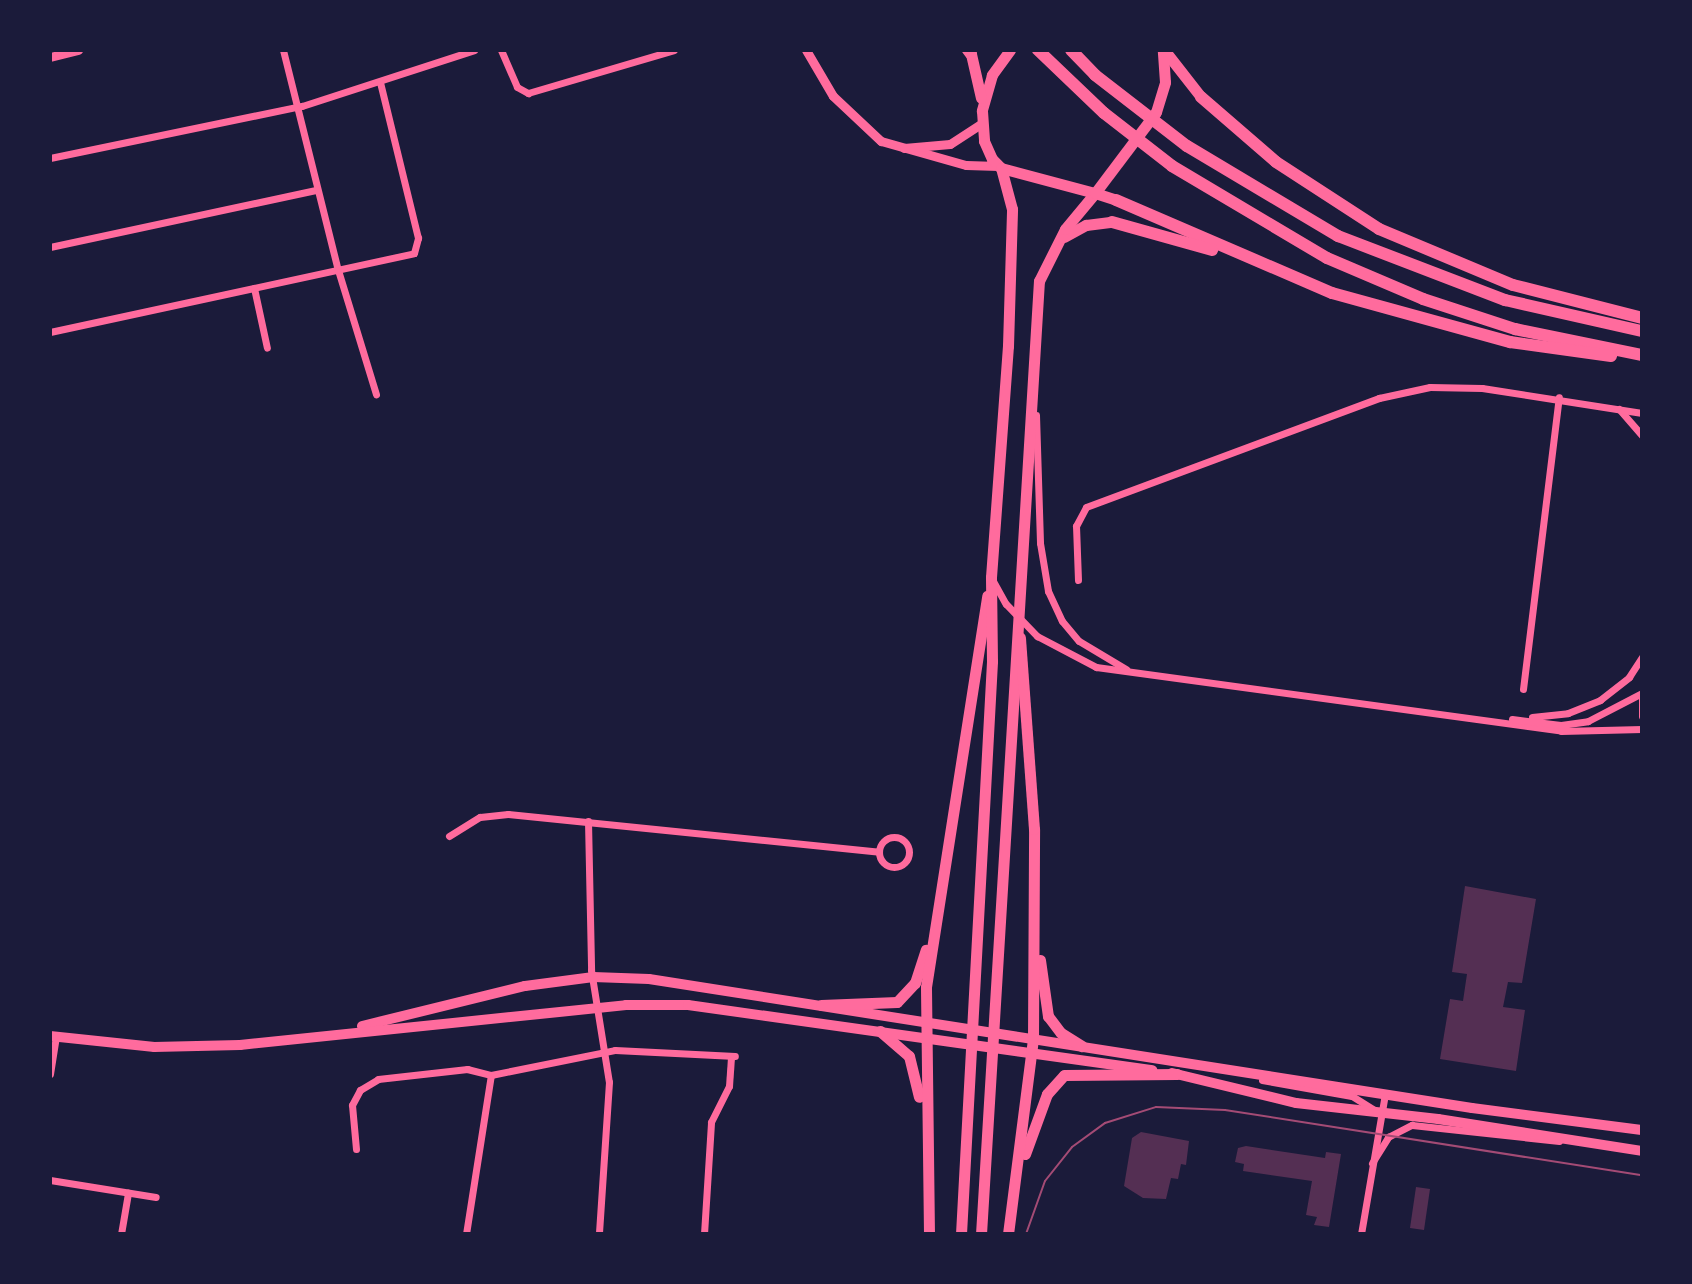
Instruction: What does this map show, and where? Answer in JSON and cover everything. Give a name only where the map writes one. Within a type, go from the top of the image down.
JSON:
[{"type":"highway","points":[[982,117],[992,75],[1010,50]]},
{"type":"highway","points":[[1038,50],[1104,113],[1172,166],[1299,244],[1395,288],[1515,329],[1642,356]]},
{"type":"highway","points":[[1071,50],[1133,107],[1187,146],[1285,208],[1393,261],[1505,300],[1642,331]]},
{"type":"highway","points":[[1164,50],[1201,97],[1276,162],[1379,229],[1513,285],[1642,318]]},
{"type":"highway","points":[[1082,1046],[1057,1030],[1045,1010],[1034,876],[1025,693],[1018,662],[1039,281],[1055,246],[1156,112],[1165,82],[1164,50]]},
{"type":"highway","points":[[961,1234],[992,661],[991,577],[1012,220],[1000,167],[988,150],[970,52]]},
{"type":"highway","points":[[1000,167],[1116,200],[1249,261],[1332,293],[1510,342],[1642,356]]},
{"type":"highway","points":[[1055,246],[1074,229],[1112,222],[1249,261]]},
{"type":"highway","points":[[926,1178],[925,1022],[975,660],[991,577]]},
{"type":"highway","points":[[981,1234],[1011,692],[1018,662]]},
{"type":"highway","points":[[1008,1234],[1033,1053],[1034,876]]},
{"type":"highway","points":[[821,1005],[885,1006],[903,999],[919,975],[940,903]]},
{"type":"highway","points":[[880,1031],[903,1048],[917,1075],[929,1234]]},
{"type":"highway","points":[[1016,1179],[1047,1094],[1059,1078],[1077,1072],[1177,1074]]},
{"type":"main road","points":[[353,1030],[490,993],[593,977],[649,979],[1642,1130]]},
{"type":"main road","points":[[53,1036],[193,1047],[598,1007],[721,1007],[927,1040],[1177,1074],[1249,1095],[1642,1151]]},
{"type":"street","points":[[56,54],[78,50]]},
{"type":"street","points":[[283,50],[338,270],[376,394]]},
{"type":"street","points":[[50,158],[297,106],[474,50]]},
{"type":"street","points":[[501,50],[517,87],[528,93],[674,50]]},
{"type":"street","points":[[806,50],[849,114],[897,148],[966,165],[1000,167]]},
{"type":"street","points":[[50,332],[406,257],[418,246],[380,82]]},
{"type":"street","points":[[897,148],[950,144],[982,117]]},
{"type":"street","points":[[50,247],[317,190]]},
{"type":"street","points":[[254,288],[267,348]]},
{"type":"street","points":[[1078,580],[1076,526],[1086,507],[1405,391],[1456,386],[1559,397],[1642,413]]},
{"type":"street","points":[[1034,388],[1040,543],[1048,591],[1062,621],[1079,641],[1129,671]]},
{"type":"street","points":[[1523,689],[1559,397]]},
{"type":"street","points":[[1619,409],[1642,435]]},
{"type":"street","points":[[991,577],[1018,620],[1070,657],[1096,667],[1578,732],[1642,729]]},
{"type":"street","points":[[1505,720],[1568,713],[1600,700],[1629,677],[1642,657]]},
{"type":"street","points":[[1526,718],[1561,725],[1588,721],[1642,695],[1642,716]]},
{"type":"street","points":[[449,836],[492,814],[588,821],[879,852]]},
{"type":"street","points":[[588,821],[593,977],[609,1089],[599,1234]]},
{"type":"street","points":[[894,837],[906,843],[909,852],[896,866],[882,861],[879,852],[885,840],[894,837]]},
{"type":"street","points":[[50,1074],[53,1036]]},
{"type":"street","points":[[356,1149],[352,1105],[369,1082],[457,1070],[491,1075],[605,1051],[733,1056],[729,1086],[711,1122],[704,1234]]},
{"type":"street","points":[[1240,1068],[1258,1079],[1366,1100],[1380,1114]]},
{"type":"street","points":[[466,1234],[491,1075]]},
{"type":"street","points":[[1361,1234],[1385,1093]]},
{"type":"street","points":[[1363,1112],[1378,1127]]},
{"type":"street","points":[[1372,1163],[1388,1137],[1412,1125],[1513,1139],[1566,1140]]},
{"type":"street","points":[[50,1180],[156,1197]]},
{"type":"street","points":[[121,1234],[128,1193]]},
{"type":"building","points":[[1465,886],[1536,899],[1522,983],[1508,982],[1503,1007],[1525,1010],[1516,1071],[1440,1059],[1450,999],[1463,1001],[1467,974],[1452,972]]},
{"type":"building","points":[[1141,1132],[1189,1141],[1186,1165],[1181,1164],[1178,1179],[1171,1178],[1166,1199],[1143,1198],[1124,1186],[1132,1138]]},
{"type":"building","points":[[1246,1146],[1325,1158],[1326,1152],[1341,1154],[1329,1227],[1314,1225],[1317,1217],[1306,1215],[1312,1181],[1243,1171],[1244,1164],[1235,1162],[1238,1148]]},
{"type":"building","points":[[1416,1187],[1430,1189],[1424,1230],[1410,1228]]},
{"type":"tram line","points":[[1026,1234],[1045,1181],[1072,1147],[1105,1123],[1156,1107],[1225,1110],[1642,1175]]}]
